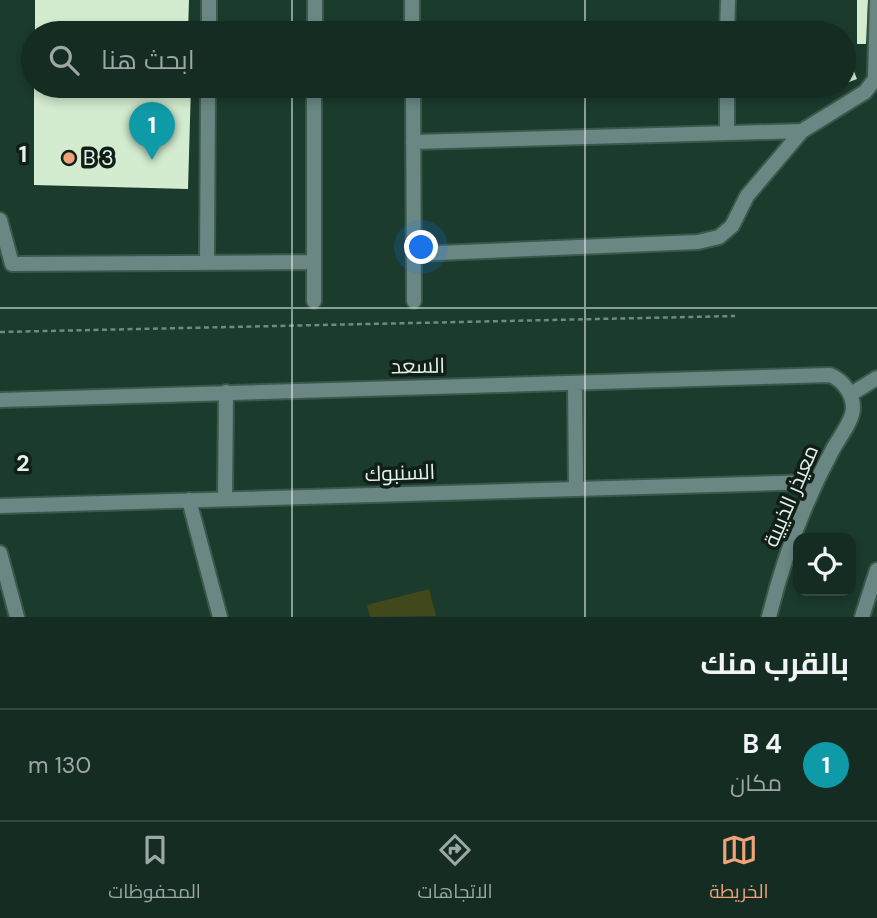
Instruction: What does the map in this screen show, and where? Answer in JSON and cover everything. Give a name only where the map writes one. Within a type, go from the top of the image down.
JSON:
[{"type":"street","points":[[209,0],[209,21]]},
{"type":"street","points":[[315,0],[315,21]]},
{"type":"street","points":[[412,0],[412,21]]},
{"type":"street","points":[[727,21],[728,0]]},
{"type":"street","points":[[856,98],[865,92],[875,79],[877,1]]},
{"type":"street","points":[[207,262],[208,98]]},
{"type":"street","points":[[314,98],[314,301]]},
{"type":"street","points":[[413,98],[414,301]]},
{"type":"street","points":[[727,98],[727,132]]},
{"type":"street","points":[[414,254],[698,242],[719,237],[732,226],[747,196],[802,131],[855,98]]},
{"type":"street","points":[[413,142],[802,131]]},
{"type":"street","points":[[0,220],[12,264],[313,261]]},
{"type":"street","name":"السعد","points":[[0,400],[226,391],[830,375],[837,378],[851,394]]},
{"type":"street","points":[[851,394],[877,378]]},
{"type":"street","points":[[575,383],[576,489]]},
{"type":"street","points":[[225,499],[226,391]]},
{"type":"street","name":"معيذر الذيبية","points":[[769,617],[815,482],[854,411],[851,394]]},
{"type":"street","name":"السنبوك","points":[[0,506],[815,482]]},
{"type":"street","points":[[189,500],[220,617]]},
{"type":"street","points":[[0,553],[17,617]]},
{"type":"street","points":[[862,617],[877,570]]},
{"type":"path","points":[[0,332],[734,316]]},
{"type":"green space","points":[[429,589],[436,616],[370,617],[367,605]]},
{"type":"building","points":[[35,0],[189,0],[188,21],[35,21]]},
{"type":"building","points":[[857,0],[868,0],[866,44],[857,44]]},
{"type":"building","points":[[34,98],[191,98],[188,189],[34,185]]},
{"type":"place","name":"B 3","points":[[69,158]]},
{"type":"place","name":"B 4","points":[[152,160]]}]
